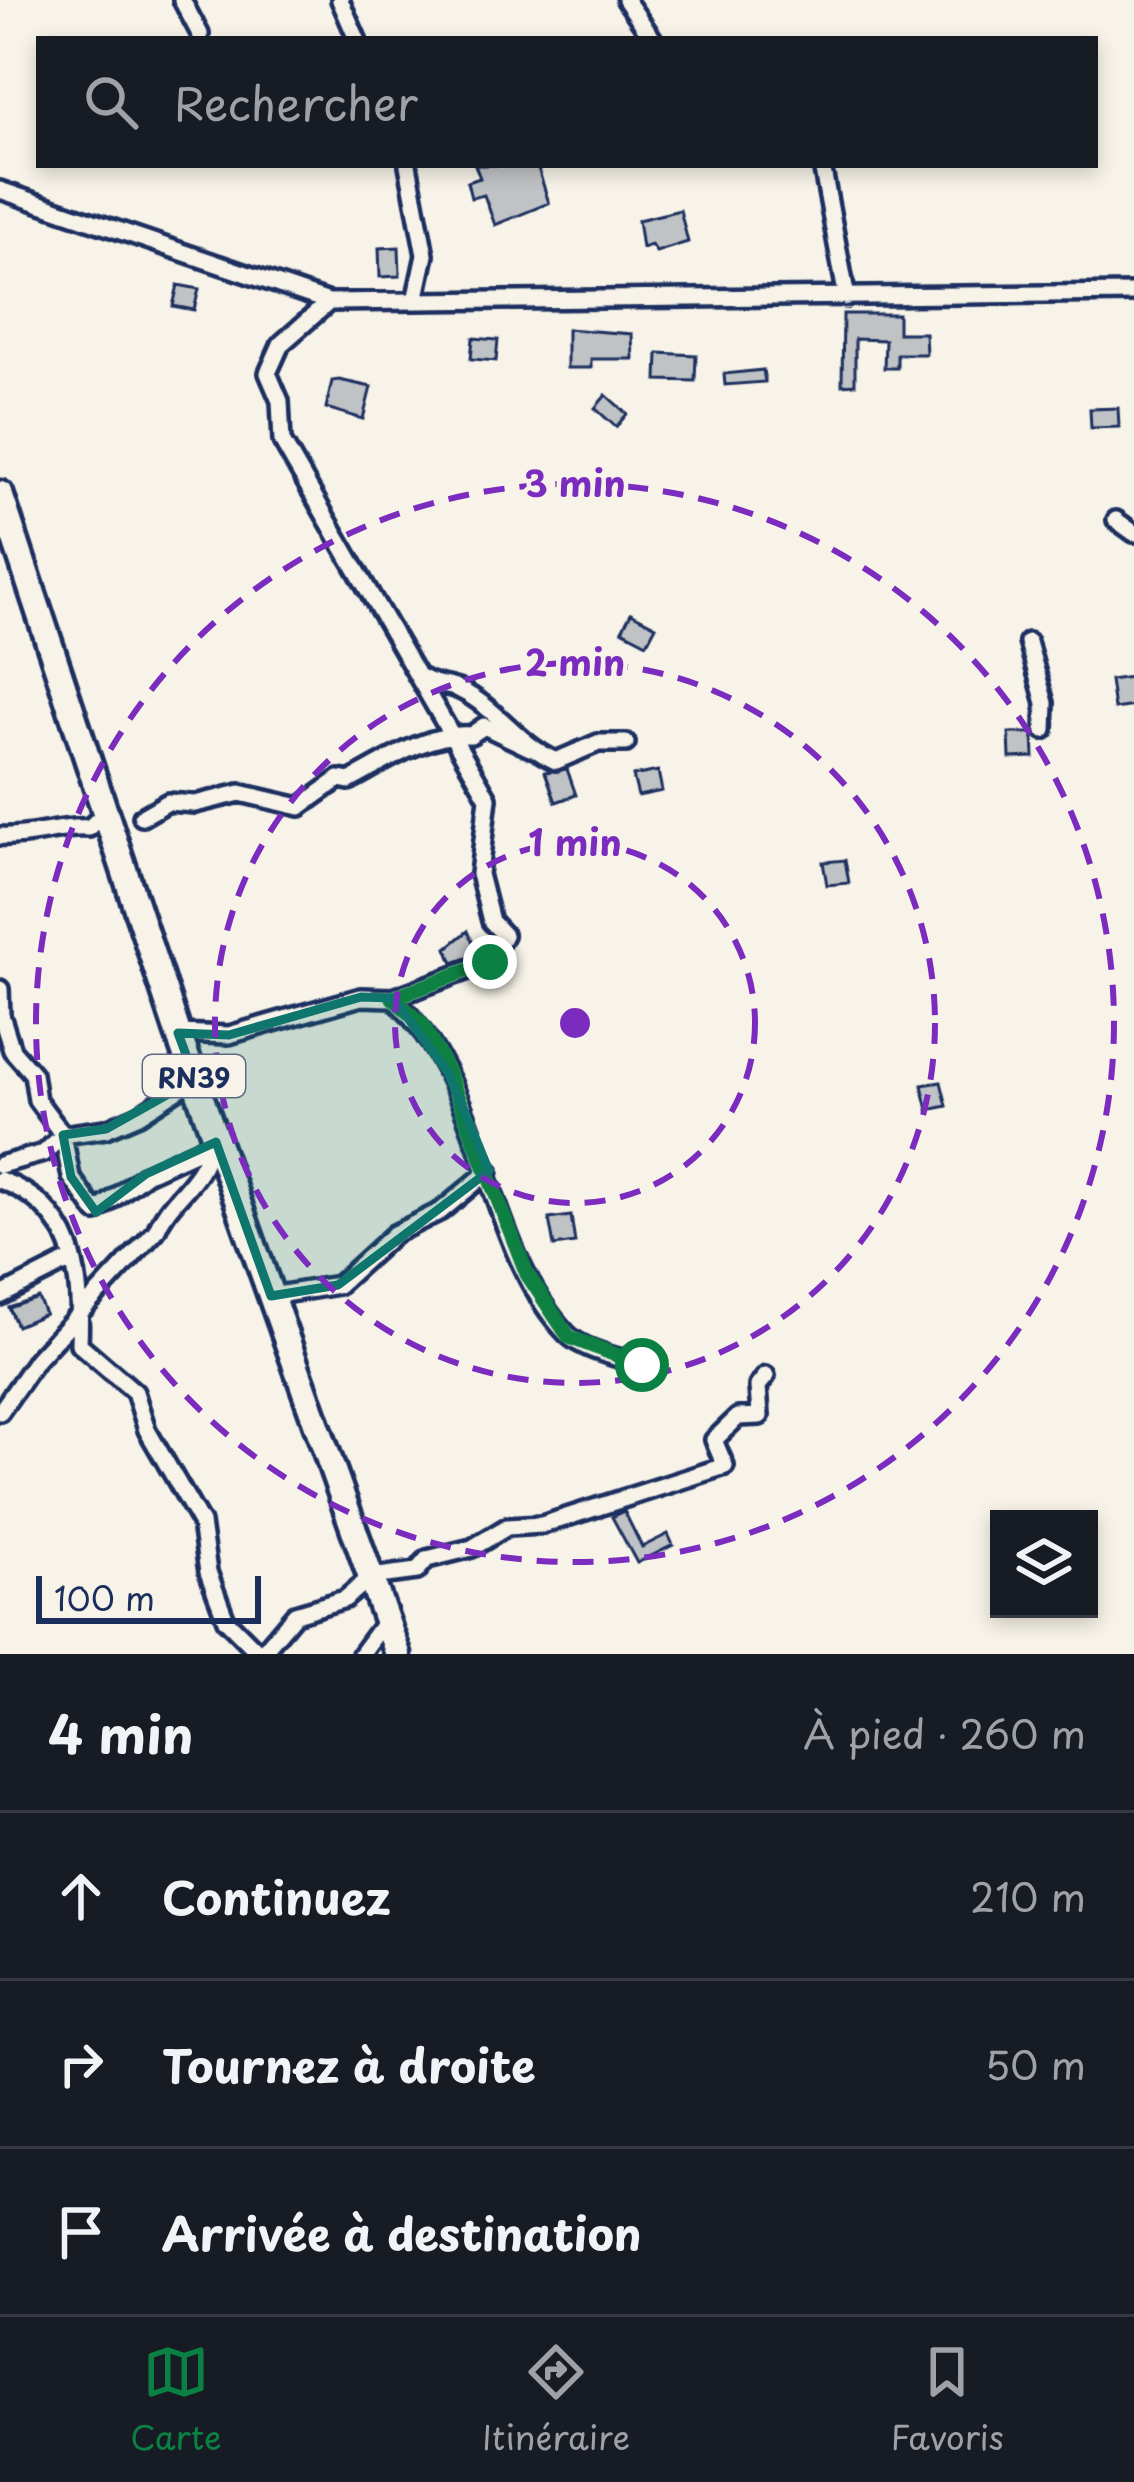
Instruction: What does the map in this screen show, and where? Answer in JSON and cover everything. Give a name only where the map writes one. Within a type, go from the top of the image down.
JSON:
[{"type":"highway","name":"RN39","points":[[0,495],[10,558],[105,813],[210,1134],[398,1654]]},
{"type":"street","points":[[182,0],[200,34]]},
{"type":"street","points":[[340,0],[356,36]]},
{"type":"street","points":[[626,0],[651,36]]},
{"type":"street","points":[[409,168],[425,255],[415,301]]},
{"type":"street","points":[[823,168],[848,298]]},
{"type":"street","points":[[0,190],[329,302],[1134,293]]},
{"type":"street","points":[[178,1034],[229,1035],[361,998],[393,998],[490,962],[504,935],[491,921],[479,874],[488,798],[282,441],[280,401],[268,373],[281,344],[329,302]]},
{"type":"street","points":[[1116,520],[1134,533]]},
{"type":"street","points":[[1028,642],[1045,704],[1044,730]]},
{"type":"street","points":[[420,676],[458,689],[502,718],[530,748]]},
{"type":"street","points":[[142,817],[168,802],[195,804],[240,793],[300,807],[339,779],[349,781],[397,753],[451,733],[499,729],[556,761],[598,743],[626,743]]},
{"type":"street","points":[[0,836],[30,838],[52,826],[89,828],[105,813]]},
{"type":"street","points":[[0,989],[1,1015],[12,1050],[34,1074],[37,1100],[63,1135],[71,1177],[96,1212],[133,1182],[210,1134]]},
{"type":"street","points":[[393,998],[422,1024],[440,1056],[527,1274],[569,1337],[652,1369]]},
{"type":"street","points":[[0,1165],[44,1154],[63,1135],[122,1122],[195,1079]]},
{"type":"street","points":[[0,1412],[37,1358],[156,1231],[165,1209],[193,1187],[210,1134]]},
{"type":"street","points":[[271,1296],[338,1286],[394,1234],[441,1211],[489,1171]]},
{"type":"street","points":[[0,1180],[38,1197],[60,1219],[73,1259],[79,1344],[135,1392],[147,1430],[201,1523],[208,1572],[226,1620],[260,1654],[296,1614],[346,1599],[371,1577],[417,1571],[427,1559],[472,1547],[507,1527],[542,1525],[725,1466],[714,1440],[738,1417],[760,1416],[758,1387],[766,1376]]},
{"type":"street","points":[[0,1296],[73,1259]]},
{"type":"street","points":[[361,1654],[386,1620]]},
{"type":"highlighted area","points":[[361,997],[393,998],[448,1072],[489,1171],[338,1285],[271,1296],[216,1142],[146,1174],[96,1212],[71,1177],[63,1135],[106,1129],[195,1079],[178,1033],[229,1035]]},
{"type":"building","points":[[476,168],[538,168],[549,203],[495,225],[484,195],[471,198],[467,182],[480,178]]},
{"type":"building","points":[[680,210],[688,242],[656,252],[651,245],[642,248],[638,220]]},
{"type":"building","points":[[399,247],[400,276],[380,277],[379,248]]},
{"type":"building","points":[[178,285],[199,289],[194,310],[173,306]]},
{"type":"building","points":[[843,314],[898,314],[898,333],[925,333],[926,354],[897,354],[897,368],[884,368],[885,340],[855,339],[855,384],[842,385]]},
{"type":"building","points":[[567,329],[632,334],[633,359],[591,359],[591,368],[567,368]]},
{"type":"building","points":[[473,338],[498,340],[496,361],[471,359]]},
{"type":"building","points":[[658,353],[696,355],[695,381],[657,380]]},
{"type":"building","points":[[763,370],[765,382],[725,385],[724,374]]},
{"type":"building","points":[[332,381],[371,387],[363,419],[326,408]]},
{"type":"building","points":[[606,395],[627,414],[616,427],[595,408]]},
{"type":"building","points":[[1118,408],[1119,427],[1091,428],[1090,409]]},
{"type":"building","points":[[631,613],[656,626],[647,643],[622,630]]},
{"type":"building","points":[[1131,677],[1134,706],[1114,709],[1110,680]]},
{"type":"building","points":[[1009,733],[1033,733],[1034,757],[1010,758]]},
{"type":"building","points":[[567,769],[576,795],[556,802],[545,772]]},
{"type":"building","points":[[658,771],[662,791],[638,796],[633,776]]},
{"type":"building","points":[[845,860],[849,883],[827,885],[823,862]]},
{"type":"building","points":[[468,931],[478,954],[453,963],[447,948]]},
{"type":"building","points":[[941,1082],[947,1106],[928,1110],[922,1085]]},
{"type":"building","points":[[571,1216],[575,1243],[554,1246],[549,1219]]},
{"type":"building","points":[[38,1298],[45,1314],[17,1326],[9,1308]]},
{"type":"building","points":[[624,1511],[642,1547],[668,1534],[673,1545],[637,1563],[612,1517]]},
{"type":"route","points":[[490,962],[393,998],[422,1024],[448,1072],[527,1274],[569,1337],[642,1365]]}]
